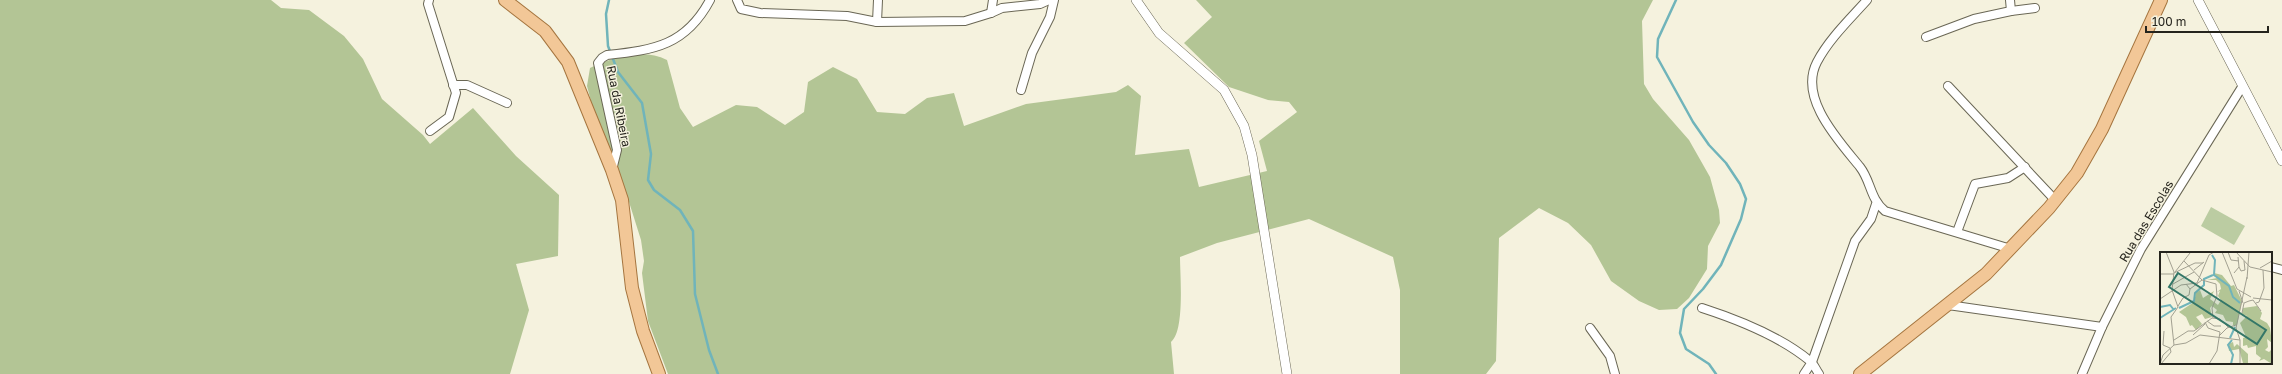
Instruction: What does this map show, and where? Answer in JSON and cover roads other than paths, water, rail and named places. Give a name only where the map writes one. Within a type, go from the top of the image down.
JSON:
[{"type":"main road","points":[[505,0],[545,30],[568,62],[612,170],[622,200],[632,288],[643,331],[659,374]]},
{"type":"main road","points":[[1860,374],[1986,274],[2011,250],[2078,173],[2102,129],[2161,0]]},
{"type":"street","points":[[429,0],[428,4],[456,93],[449,117],[430,131]]},
{"type":"street","name":"Rua da Ribeira","points":[[612,170],[617,150],[598,63],[602,58],[610,55],[658,47],[683,35],[700,18],[710,0]]},
{"type":"street","points":[[737,0],[741,9],[760,13],[847,16],[877,22],[965,21],[1002,8],[1040,4],[1049,0]]},
{"type":"street","points":[[877,22],[878,0]]},
{"type":"street","points":[[990,13],[993,0]]},
{"type":"street","points":[[1021,90],[1032,53],[1050,17],[1054,0]]},
{"type":"street","points":[[1136,0],[1159,33],[1224,90],[1244,126],[1252,155],[1287,374]]},
{"type":"street","points":[[1867,0],[1839,32],[1816,63],[1814,97],[1818,111],[1863,171],[1876,204],[1885,211],[1957,232],[2011,250]]},
{"type":"street","points":[[2010,0],[2011,11]]},
{"type":"street","points":[[2198,0],[2242,87],[2282,161]]},
{"type":"street","points":[[1926,37],[1974,19],[2011,11],[2035,8]]},
{"type":"street","points":[[453,85],[467,85],[507,103]]},
{"type":"street","points":[[1948,86],[2056,200]]},
{"type":"street","name":"Rua das Escolas","points":[[2082,374],[2102,327],[2142,249],[2242,87]]},
{"type":"street","points":[[1957,232],[1974,184],[2008,178],[2025,167]]},
{"type":"street","points":[[1804,374],[1812,362],[1855,241],[1870,219],[1876,204]]},
{"type":"street","points":[[2272,268],[2282,270]]},
{"type":"street","points":[[1948,305],[2102,327]]},
{"type":"street","points":[[1702,308],[1739,320],[1812,362],[1819,374]]},
{"type":"street","points":[[1590,328],[1610,356],[1615,374]]},
{"type":"waterway","points":[[609,0],[606,14],[608,46],[618,72],[642,103],[651,154],[648,180],[654,190],[680,210],[693,231],[695,294],[709,350],[718,374]]},
{"type":"waterway","points":[[1676,0],[1658,39],[1657,57],[1693,122],[1709,145],[1726,163],[1740,184],[1746,199],[1741,219],[1721,265],[1703,289],[1684,309],[1680,333],[1686,349],[1709,364],[1716,374]]}]
